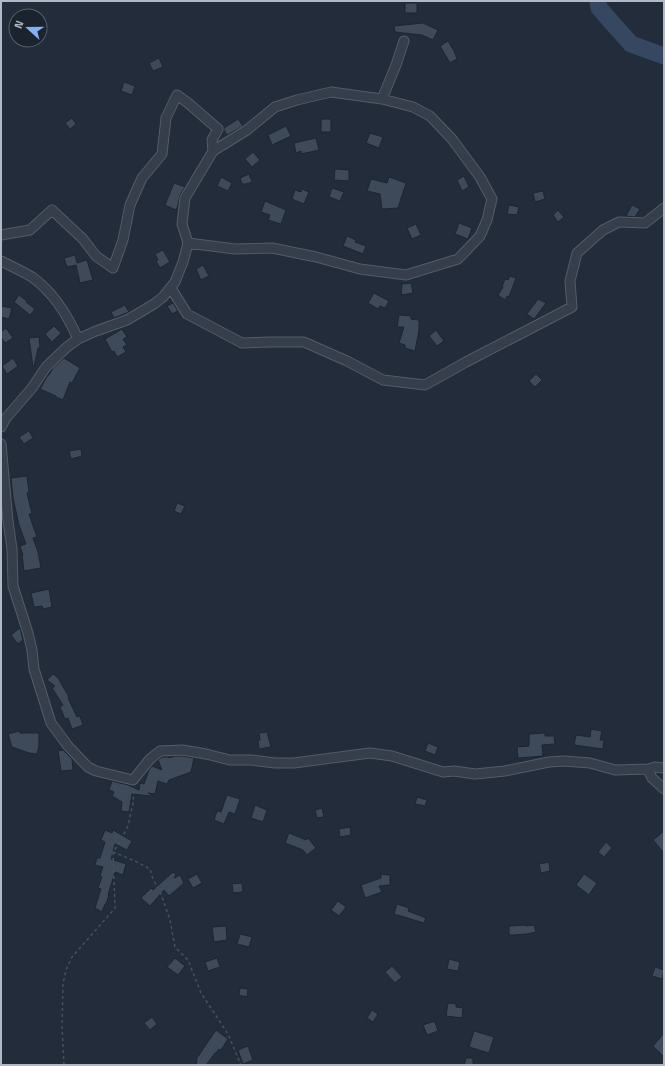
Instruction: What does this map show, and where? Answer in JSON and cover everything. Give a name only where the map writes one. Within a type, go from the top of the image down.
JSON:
[{"type":"street","points":[[382,99],[404,41]]},
{"type":"street","points":[[1,427],[6,418],[32,388],[46,367],[56,357],[78,340],[136,315],[163,297],[171,288],[180,271],[188,242],[182,224],[185,198],[213,151],[247,130],[275,107],[331,92],[382,99],[413,107],[430,116],[452,139],[480,177],[492,199],[487,220],[480,236],[458,258],[406,275],[360,269],[316,257],[272,248],[235,249],[188,242]]},
{"type":"street","points":[[1,235],[30,230],[52,210],[83,238],[96,256],[113,268],[123,240],[130,205],[142,178],[162,154],[166,118],[177,95],[218,129],[212,140],[213,151]]},
{"type":"street","points":[[171,288],[187,314],[242,343],[304,342],[347,361],[383,380],[425,385],[572,307],[570,281],[577,253],[603,230],[619,222],[645,223],[664,208]]},
{"type":"street","points":[[1,261],[31,277],[48,290],[61,307],[78,340]]},
{"type":"street","points":[[1,444],[12,549],[13,586],[28,634],[32,650],[34,669],[51,723],[68,746],[88,767],[96,771],[133,780],[150,759],[160,751],[182,750],[230,760],[251,760],[275,763],[294,763],[370,753],[392,756],[443,772],[454,771],[475,774],[505,771],[549,762],[564,761],[590,763],[615,770],[648,769],[655,767],[664,768]]},
{"type":"street","points":[[648,769],[652,778],[664,789]]},
{"type":"path","points":[[64,1065],[62,1021],[63,984],[66,970],[72,957],[114,908],[113,852],[128,826],[135,788],[133,780]]},
{"type":"path","points":[[113,852],[150,869],[170,920],[175,947],[188,960],[201,993],[228,1034],[241,1065]]},
{"type":"building","points":[[405,3],[417,3],[417,13],[405,13]]},
{"type":"building","points":[[423,23],[438,30],[433,40],[422,35],[395,32],[394,26]]},
{"type":"building","points":[[448,41],[457,59],[450,63],[440,46]]},
{"type":"building","points":[[159,58],[163,67],[153,71],[149,63]]},
{"type":"building","points":[[124,82],[135,86],[132,95],[121,91]]},
{"type":"building","points":[[72,118],[76,124],[70,129],[65,123]]},
{"type":"building","points":[[238,119],[243,126],[227,135],[224,128]]},
{"type":"building","points":[[321,119],[331,119],[331,132],[321,132]]},
{"type":"building","points":[[286,126],[291,136],[272,145],[268,135]]},
{"type":"building","points":[[370,133],[383,137],[379,148],[366,143]]},
{"type":"building","points":[[316,138],[319,150],[301,154],[301,151],[296,153],[294,143]]},
{"type":"building","points":[[253,152],[260,160],[252,167],[245,159]]},
{"type":"building","points":[[335,169],[349,170],[349,181],[334,180]]},
{"type":"building","points":[[249,174],[252,182],[242,184],[240,178]]},
{"type":"building","points":[[464,176],[469,187],[462,191],[457,180]]},
{"type":"building","points":[[221,177],[232,183],[228,191],[217,186]]},
{"type":"building","points":[[389,177],[406,183],[398,208],[382,209],[380,194],[367,191],[371,179],[387,183]]},
{"type":"building","points":[[174,183],[185,187],[180,195],[176,210],[165,205]]},
{"type":"building","points":[[332,188],[344,192],[340,201],[329,197]]},
{"type":"building","points":[[302,189],[309,192],[304,204],[292,199],[295,190],[301,192]]},
{"type":"building","points":[[543,191],[545,199],[535,202],[533,193]]},
{"type":"building","points":[[265,201],[286,210],[281,224],[268,220],[270,215],[261,212]]},
{"type":"building","points":[[509,205],[519,207],[517,215],[507,214]]},
{"type":"building","points":[[632,205],[640,209],[635,217],[626,216]]},
{"type":"building","points":[[558,210],[564,217],[558,222],[553,215]]},
{"type":"building","points":[[459,223],[472,228],[468,239],[455,234]]},
{"type":"building","points":[[416,224],[421,235],[412,239],[407,228]]},
{"type":"building","points":[[347,236],[356,240],[355,242],[366,246],[363,254],[343,246]]},
{"type":"building","points":[[163,250],[170,262],[160,268],[156,261],[158,260],[155,254]]},
{"type":"building","points":[[75,255],[77,263],[87,260],[93,280],[80,283],[76,265],[67,267],[64,258]]},
{"type":"building","points":[[203,265],[209,276],[201,280],[196,269]]},
{"type":"building","points":[[510,276],[516,278],[509,297],[507,296],[505,300],[498,295],[503,287],[505,279],[508,280]]},
{"type":"building","points":[[411,283],[413,293],[401,295],[402,284]]},
{"type":"building","points":[[374,293],[389,301],[385,308],[380,306],[378,309],[368,303]]},
{"type":"building","points":[[19,295],[35,309],[30,315],[14,302]]},
{"type":"building","points":[[538,299],[546,303],[534,319],[527,314]]},
{"type":"building","points":[[173,303],[178,311],[172,314],[167,306]]},
{"type":"building","points":[[125,305],[129,312],[114,318],[111,312]]},
{"type":"building","points":[[1,306],[12,308],[9,319],[1,317]]},
{"type":"building","points":[[399,315],[411,316],[411,319],[419,320],[419,330],[415,351],[405,348],[405,345],[399,343],[404,327],[397,327]]},
{"type":"building","points":[[54,326],[61,333],[52,342],[45,334]]},
{"type":"building","points":[[6,328],[13,338],[5,343],[1,337],[1,332]]},
{"type":"building","points":[[122,329],[127,337],[123,339],[127,345],[123,347],[126,352],[117,357],[114,351],[112,352],[105,339]]},
{"type":"building","points":[[436,330],[444,341],[437,346],[429,336]]},
{"type":"building","points":[[39,337],[40,348],[38,348],[33,367],[29,338]]},
{"type":"building","points":[[13,358],[18,366],[7,374],[2,366]]},
{"type":"building","points":[[64,358],[80,368],[72,383],[70,382],[63,400],[40,389],[53,368]]},
{"type":"building","points":[[536,374],[542,380],[535,387],[529,381]]},
{"type":"building","points":[[29,431],[33,438],[24,444],[19,437]]},
{"type":"building","points":[[81,449],[82,456],[71,459],[69,451]]},
{"type":"building","points":[[27,476],[29,492],[27,493],[32,514],[29,514],[37,537],[33,538],[38,552],[41,568],[24,571],[23,555],[20,546],[26,544],[19,525],[13,498],[11,478]]},
{"type":"building","points":[[177,503],[185,506],[181,514],[174,511]]},
{"type":"building","points":[[49,589],[52,607],[43,609],[42,606],[34,607],[31,593]]},
{"type":"building","points":[[20,628],[23,640],[18,644],[11,635]]},
{"type":"building","points":[[53,674],[58,678],[69,697],[68,698],[77,717],[80,716],[83,725],[72,729],[68,718],[65,719],[60,707],[63,705],[52,688],[55,686],[47,680]]},
{"type":"building","points":[[591,729],[602,731],[600,740],[604,740],[603,749],[574,745],[576,735],[590,737]]},
{"type":"building","points":[[19,731],[20,733],[39,733],[39,746],[37,754],[12,747],[8,734]]},
{"type":"building","points":[[267,732],[271,747],[259,749],[259,733]]},
{"type":"building","points":[[545,733],[545,736],[554,736],[555,744],[542,745],[543,756],[518,758],[517,747],[529,746],[529,734]]},
{"type":"building","points":[[428,743],[438,747],[435,755],[425,751]]},
{"type":"building","points":[[63,750],[72,759],[73,770],[61,771],[58,751]]},
{"type":"building","points":[[175,756],[194,758],[191,772],[169,780],[167,784],[158,781],[155,794],[148,793],[151,794],[150,796],[132,794],[129,812],[121,811],[122,802],[112,796],[114,792],[109,790],[112,781],[128,785],[139,790],[140,783],[144,784],[152,766],[162,770],[158,760],[162,757],[169,758]]},
{"type":"building","points":[[227,795],[240,799],[235,814],[229,812],[224,824],[214,820],[217,811],[221,812]]},
{"type":"building","points":[[417,797],[427,800],[425,806],[415,804]]},
{"type":"building","points":[[255,805],[267,810],[263,822],[251,818]]},
{"type":"building","points":[[322,808],[324,817],[317,818],[315,810]]},
{"type":"building","points":[[350,827],[351,835],[340,837],[339,829]]},
{"type":"building","points":[[105,830],[112,833],[113,830],[132,841],[127,850],[115,844],[111,859],[126,864],[123,875],[115,872],[109,895],[102,912],[95,908],[101,889],[98,888],[102,877],[100,876],[103,867],[95,865],[97,858],[100,858],[105,842],[101,840]]},
{"type":"building","points":[[664,831],[664,853],[653,840]]},
{"type":"building","points":[[289,833],[306,840],[308,838],[316,848],[307,855],[303,850],[285,843]]},
{"type":"building","points":[[606,842],[612,848],[604,857],[598,852]]},
{"type":"building","points":[[549,862],[550,871],[541,873],[539,864]]},
{"type":"building","points":[[173,872],[176,875],[174,878],[180,875],[184,883],[169,896],[164,890],[150,906],[141,898],[151,888],[153,890]]},
{"type":"building","points":[[197,874],[202,883],[193,888],[188,879]]},
{"type":"building","points":[[381,874],[390,875],[390,885],[379,886],[382,892],[365,898],[361,885],[381,878]]},
{"type":"building","points":[[584,874],[597,883],[589,895],[576,885]]},
{"type":"building","points":[[242,883],[243,892],[233,893],[232,884]]},
{"type":"building","points":[[338,901],[346,907],[339,916],[331,910]]},
{"type":"building","points":[[397,904],[409,908],[408,911],[426,918],[424,923],[394,914]]},
{"type":"building","points":[[534,925],[536,932],[509,935],[509,926]]},
{"type":"building","points":[[226,926],[227,940],[214,942],[212,927]]},
{"type":"building","points":[[240,934],[252,937],[249,947],[237,944]]},
{"type":"building","points":[[175,958],[185,966],[178,975],[167,967]]},
{"type":"building","points":[[217,958],[220,967],[208,971],[205,962]]},
{"type":"building","points":[[449,959],[460,962],[458,971],[447,969]]},
{"type":"building","points":[[392,966],[402,977],[395,983],[385,972]]},
{"type":"building","points":[[655,967],[664,970],[662,979],[652,976]]},
{"type":"building","points":[[240,988],[248,989],[247,997],[239,995]]},
{"type":"building","points":[[448,1003],[456,1004],[456,1007],[463,1008],[462,1018],[446,1016]]},
{"type":"building","points":[[372,1010],[378,1014],[373,1022],[367,1018]]},
{"type":"building","points":[[152,1017],[157,1024],[150,1030],[144,1023]]},
{"type":"building","points":[[435,1022],[438,1031],[427,1035],[423,1025]]},
{"type":"building","points":[[216,1030],[228,1039],[221,1050],[219,1049],[215,1053],[206,1065],[196,1065],[197,1058]]},
{"type":"building","points":[[474,1031],[494,1037],[489,1053],[469,1047]]},
{"type":"building","points":[[664,1033],[664,1057],[653,1046]]},
{"type":"building","points":[[248,1046],[253,1060],[243,1064],[238,1050]]},
{"type":"building","points":[[466,1058],[473,1058],[473,1065],[464,1065]]},
{"type":"waterway","points":[[598,1],[599,8],[631,44],[664,56]]}]
